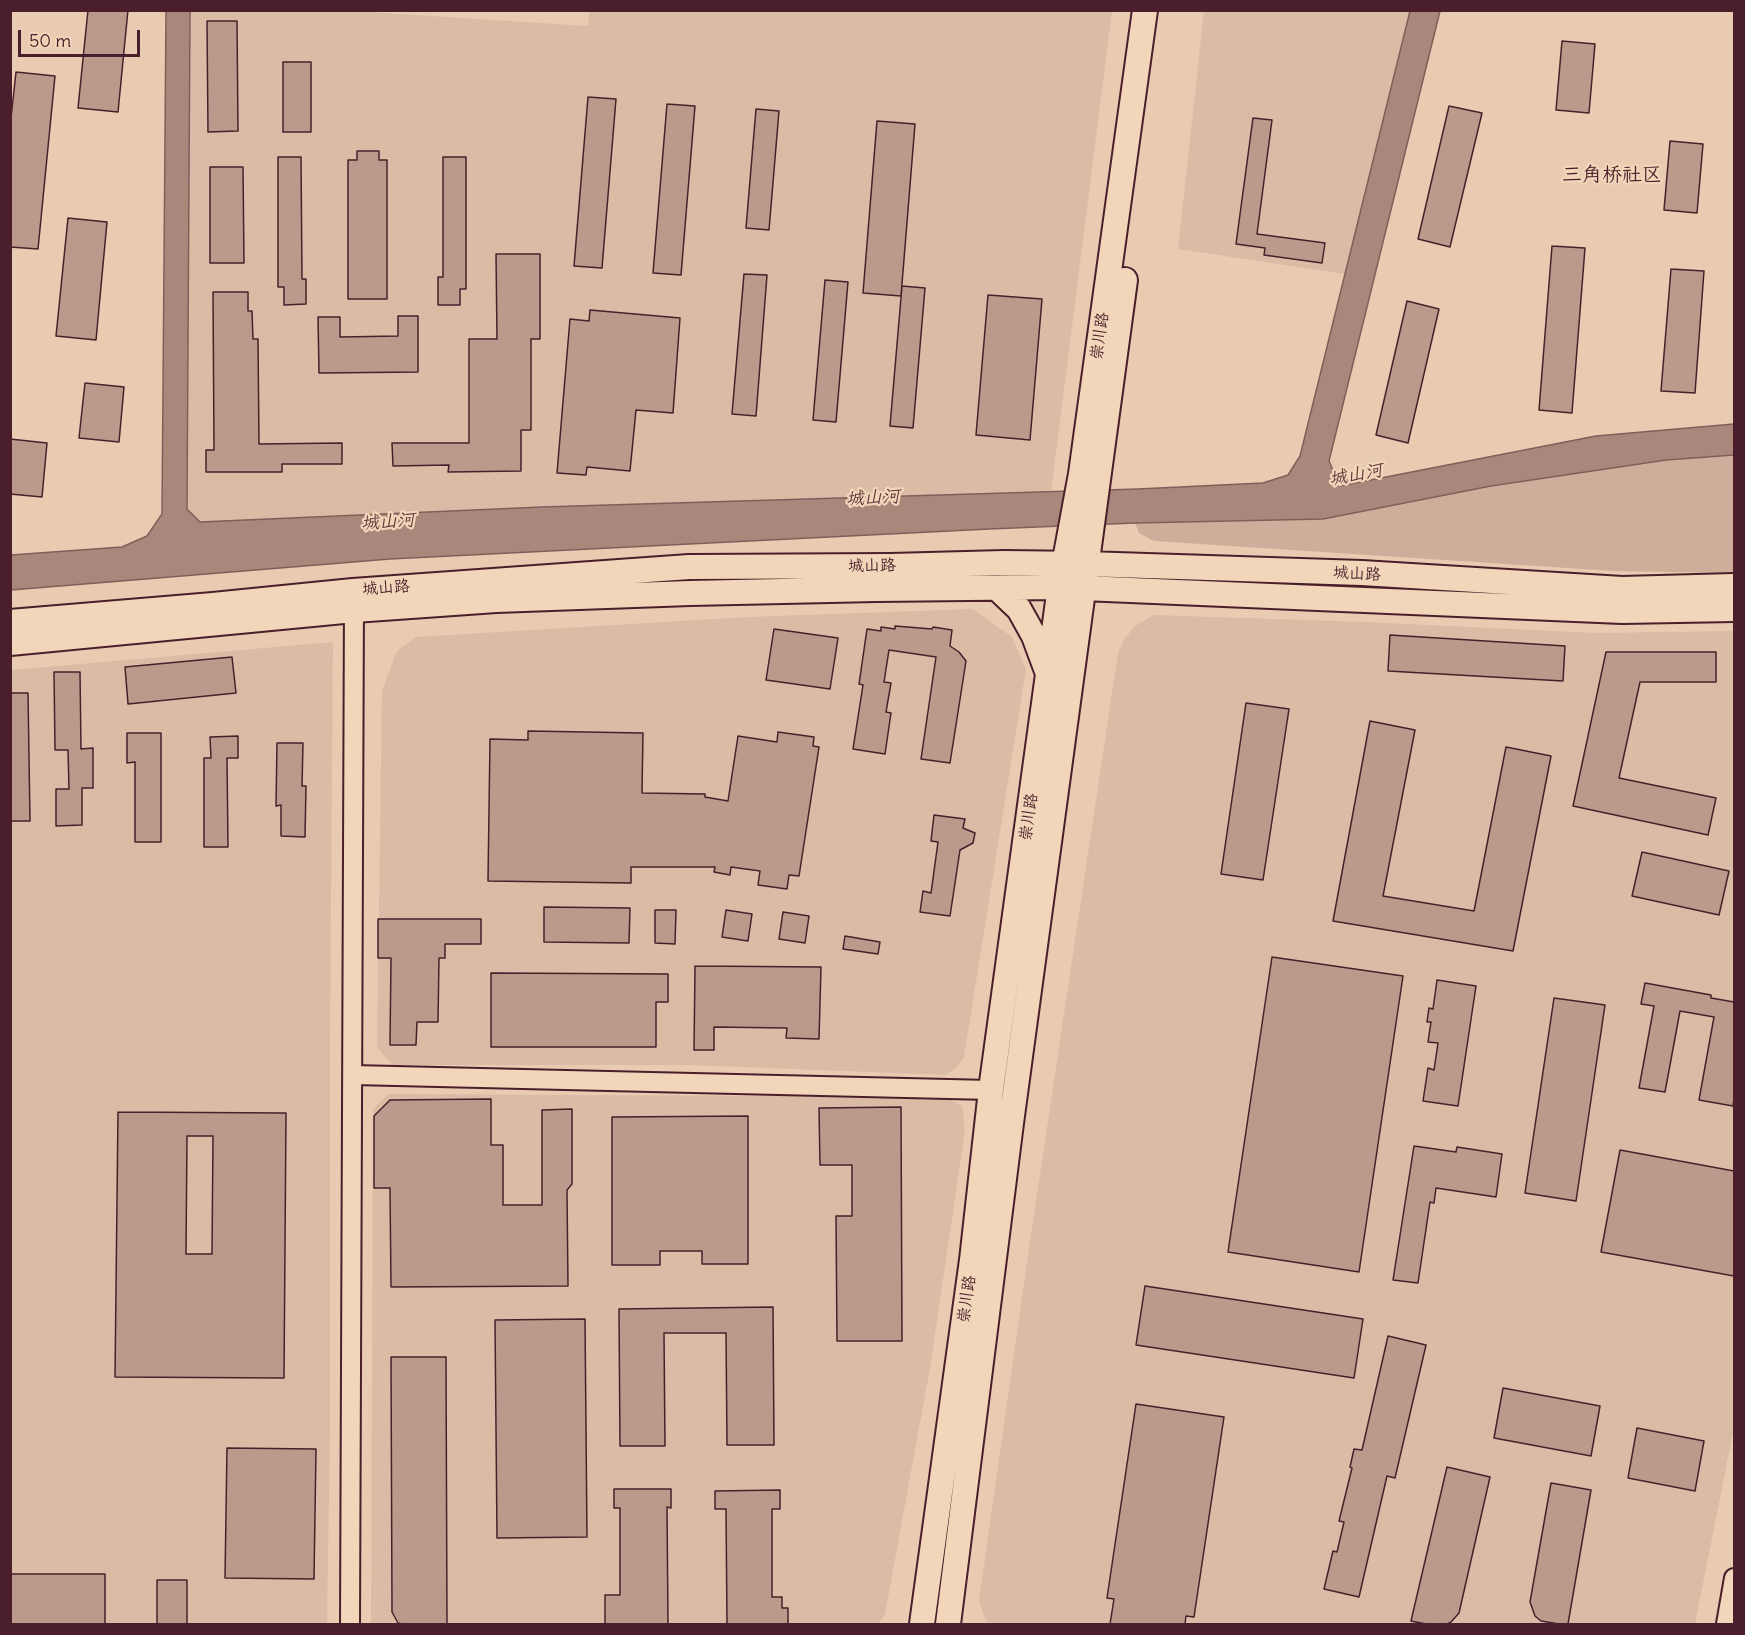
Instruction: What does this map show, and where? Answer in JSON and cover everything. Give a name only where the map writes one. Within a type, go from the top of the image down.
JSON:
[{"type":"main road","name":"崇川路","points":[[948,1624],[1011,1124],[1075,565],[1089,474],[1145,10]]},
{"type":"main road","name":"崇川路","points":[[1089,474],[1109,402],[1162,10]]},
{"type":"main road","name":"城山路","points":[[10,643],[354,600],[689,567],[1004,563],[1362,573],[1622,589],[1734,586]]},
{"type":"main road","name":"崇川路","points":[[922,1624],[972,1260],[991,1090],[1049,675],[1075,565]]},
{"type":"main road","name":"城山路","points":[[10,622],[213,605],[354,600],[496,600],[668,594],[997,588],[1075,565],[1622,611],[1734,609]]},
{"type":"main road","points":[[997,588],[1019,609],[1034,636],[1049,675]]},
{"type":"street","points":[[351,1624],[354,600]]},
{"type":"street","points":[[353,1075],[991,1090]]},
{"type":"street","points":[[1726,1624],[1734,1578]]},
{"type":"shaded area","points":[[590,10],[1112,11],[1051,492],[542,507],[200,522],[187,509],[190,11],[352,11],[588,26]]},
{"type":"shaded area","points":[[1204,11],[1410,11],[1345,274],[1178,249]]},
{"type":"shaded area","points":[[1734,455],[1734,573],[1613,571],[1154,541],[1139,533],[1135,523],[1323,519],[1491,486],[1666,460]]},
{"type":"shaded area","points":[[973,609],[1012,637],[1026,669],[964,1057],[956,1068],[946,1075],[691,1065],[393,1065],[383,1055],[377,1046],[382,691],[397,651],[416,637],[747,617]]},
{"type":"shaded area","points":[[1153,615],[1596,633],[1734,631],[1734,1427],[1695,1624],[989,1624],[986,1621],[979,1601],[1118,653],[1123,641],[1134,627]]},
{"type":"shaded area","points":[[333,642],[330,1429],[327,1624],[11,1624],[11,670]]},
{"type":"shaded area","points":[[388,1094],[946,1097],[962,1106],[965,1130],[930,1368],[885,1614],[878,1624],[371,1624],[373,1109]]},
{"type":"water","name":"城山河","points":[[166,11],[190,11],[187,509],[200,522],[542,507],[1138,489],[1263,483],[1288,475],[1300,456],[1410,11],[1440,11],[1329,461],[1340,486],[1596,436],[1734,424],[1734,455],[1666,460],[1491,486],[1323,519],[989,529],[390,559],[11,590],[11,555],[122,547],[147,536],[162,514]]},
{"type":"building","points":[[88,10],[128,10],[118,112],[78,108]]},
{"type":"building","points":[[207,21],[237,21],[238,131],[208,132]]},
{"type":"building","points":[[1562,41],[1595,44],[1589,113],[1556,110]]},
{"type":"building","points":[[283,62],[311,62],[311,132],[283,132]]},
{"type":"building","points":[[16,72],[55,76],[38,249],[10,247],[10,127]]},
{"type":"building","points":[[588,97],[616,99],[602,268],[574,266]]},
{"type":"building","points":[[667,104],[695,106],[681,275],[653,273]]},
{"type":"building","points":[[1449,106],[1482,113],[1450,247],[1418,239]]},
{"type":"building","points":[[756,109],[779,111],[769,230],[746,228]]},
{"type":"building","points":[[1253,118],[1272,120],[1257,234],[1325,243],[1322,263],[1264,255],[1265,248],[1236,244]]},
{"type":"building","points":[[877,121],[915,124],[901,296],[863,293]]},
{"type":"building","points":[[1670,141],[1703,144],[1697,213],[1664,210]]},
{"type":"building","points":[[357,151],[379,151],[379,160],[387,160],[387,299],[348,299],[348,160],[357,160]]},
{"type":"building","points":[[278,157],[301,157],[302,279],[306,279],[306,304],[284,305],[284,287],[278,287]]},
{"type":"building","points":[[443,157],[466,157],[466,289],[460,289],[460,305],[438,305],[438,277],[443,277]]},
{"type":"building","points":[[210,167],[243,167],[244,263],[210,263]]},
{"type":"building","points":[[68,218],[107,222],[96,340],[56,336]]},
{"type":"building","points":[[1552,246],[1585,248],[1572,413],[1539,410]]},
{"type":"building","points":[[496,254],[540,254],[540,339],[531,339],[531,430],[521,430],[521,471],[448,472],[449,465],[393,466],[392,443],[469,443],[469,339],[497,339]]},
{"type":"building","points":[[1671,269],[1704,271],[1695,393],[1661,391]]},
{"type":"building","points":[[744,274],[767,275],[756,416],[732,414]]},
{"type":"building","points":[[825,280],[848,282],[836,422],[813,420]]},
{"type":"building","points":[[902,286],[925,288],[913,428],[890,426]]},
{"type":"building","points":[[213,292],[248,292],[248,311],[252,311],[253,339],[258,339],[259,444],[342,443],[342,464],[282,464],[282,472],[206,472],[206,450],[214,450]]},
{"type":"building","points":[[988,295],[1042,299],[1030,440],[976,435]]},
{"type":"building","points":[[1407,301],[1439,309],[1408,443],[1376,435]]},
{"type":"building","points":[[590,310],[680,318],[673,413],[636,410],[630,471],[587,467],[586,475],[557,473],[570,319],[589,321]]},
{"type":"building","points":[[398,316],[418,316],[418,372],[319,373],[318,317],[340,317],[340,337],[398,336]]},
{"type":"building","points":[[85,383],[124,387],[119,442],[79,438]]},
{"type":"building","points":[[10,439],[47,443],[42,497],[10,494]]},
{"type":"building","points":[[895,626],[952,630],[950,646],[966,661],[950,763],[921,759],[936,657],[889,650],[884,682],[891,683],[886,712],[891,713],[885,754],[853,749],[863,685],[859,684],[867,629],[881,631],[881,627],[895,629]]},
{"type":"building","points":[[774,629],[838,638],[830,689],[766,680]]},
{"type":"building","points":[[1390,635],[1565,646],[1563,681],[1388,671]]},
{"type":"building","points":[[1606,652],[1716,652],[1716,682],[1640,682],[1619,778],[1716,798],[1708,835],[1573,806]]},
{"type":"building","points":[[232,657],[236,693],[128,704],[125,667]]},
{"type":"building","points":[[54,672],[80,672],[81,749],[93,748],[93,788],[82,788],[82,825],[56,826],[56,789],[69,789],[68,750],[55,750]]},
{"type":"building","points":[[10,693],[28,693],[30,821],[10,821]]},
{"type":"building","points":[[1246,703],[1289,709],[1263,880],[1221,874]]},
{"type":"building","points":[[1370,721],[1415,730],[1383,896],[1474,911],[1506,747],[1551,756],[1513,951],[1333,921]]},
{"type":"building","points":[[528,731],[643,733],[642,793],[705,794],[705,797],[728,801],[738,736],[777,742],[778,732],[814,737],[813,746],[819,747],[799,876],[789,875],[787,889],[758,885],[760,871],[731,867],[730,875],[714,872],[715,867],[631,867],[631,883],[488,881],[490,739],[528,740]]},
{"type":"building","points":[[127,733],[161,733],[161,842],[135,842],[135,762],[127,763]]},
{"type":"building","points":[[238,736],[238,758],[227,758],[228,847],[204,847],[204,758],[211,758],[210,737]]},
{"type":"building","points":[[277,743],[303,743],[302,786],[306,786],[305,837],[281,836],[281,805],[276,806]]},
{"type":"building","points":[[934,815],[965,819],[963,828],[975,833],[973,843],[960,850],[950,916],[920,912],[923,891],[931,893],[938,842],[931,841]]},
{"type":"building","points":[[1642,852],[1729,871],[1719,915],[1632,896]]},
{"type":"building","points":[[544,907],[630,908],[629,943],[544,942]]},
{"type":"building","points":[[655,910],[676,910],[675,944],[655,943]]},
{"type":"building","points":[[726,910],[752,914],[748,941],[722,937]]},
{"type":"building","points":[[783,912],[809,916],[805,943],[779,939]]},
{"type":"building","points":[[378,919],[481,919],[481,944],[445,944],[445,958],[439,958],[438,1022],[417,1022],[416,1045],[390,1045],[391,958],[378,958]]},
{"type":"building","points":[[845,936],[880,942],[878,954],[843,949]]},
{"type":"building","points":[[1272,957],[1403,976],[1359,1272],[1228,1252]]},
{"type":"building","points":[[695,966],[821,967],[819,1039],[786,1038],[787,1028],[714,1027],[714,1050],[694,1050]]},
{"type":"building","points":[[491,973],[668,974],[668,1002],[656,1002],[656,1047],[491,1047]]},
{"type":"building","points":[[1437,980],[1476,986],[1458,1106],[1423,1101],[1428,1068],[1434,1070],[1438,1043],[1428,1042],[1431,1022],[1427,1022],[1429,1008],[1433,1009]]},
{"type":"building","points":[[1645,983],[1711,995],[1711,998],[1734,1002],[1733,1106],[1699,1100],[1714,1017],[1680,1011],[1665,1092],[1639,1088],[1654,1006],[1641,1004]]},
{"type":"building","points":[[1554,998],[1605,1005],[1576,1201],[1525,1193]]},
{"type":"building","points":[[491,1099],[491,1145],[503,1145],[503,1205],[542,1205],[542,1110],[572,1109],[572,1184],[567,1190],[568,1286],[391,1287],[390,1188],[374,1188],[374,1116],[390,1100]]},
{"type":"building","points":[[901,1107],[902,1341],[837,1341],[836,1216],[852,1216],[852,1165],[820,1165],[819,1108]]},
{"type":"building","points":[[118,1112],[286,1113],[284,1378],[115,1377]],"holes":[[[187,1136],[213,1136],[212,1254],[186,1254]]]},
{"type":"building","points":[[748,1116],[748,1264],[702,1264],[702,1251],[660,1251],[660,1265],[612,1265],[612,1117]]},
{"type":"building","points":[[1414,1146],[1456,1152],[1457,1147],[1502,1154],[1496,1197],[1436,1188],[1434,1203],[1430,1202],[1418,1283],[1393,1280]]},
{"type":"building","points":[[1620,1150],[1734,1171],[1734,1276],[1601,1252]]},
{"type":"building","points":[[1145,1286],[1363,1319],[1354,1378],[1136,1345]]},
{"type":"building","points":[[773,1307],[774,1445],[727,1445],[726,1333],[664,1333],[665,1446],[620,1446],[619,1309]]},
{"type":"building","points":[[585,1319],[587,1537],[497,1538],[495,1320]]},
{"type":"building","points":[[1388,1336],[1426,1345],[1395,1478],[1387,1476],[1359,1597],[1324,1589],[1333,1551],[1337,1552],[1344,1522],[1339,1521],[1352,1468],[1350,1467],[1354,1449],[1362,1450]]},
{"type":"building","points":[[391,1357],[446,1357],[447,1624],[402,1624],[398,1623],[392,1612]]},
{"type":"building","points":[[1503,1388],[1600,1406],[1591,1456],[1494,1438]]},
{"type":"building","points":[[1136,1404],[1224,1417],[1194,1617],[1186,1616],[1185,1624],[1110,1624],[1114,1599],[1107,1598]]},
{"type":"building","points":[[1637,1428],[1704,1441],[1695,1491],[1628,1478]]},
{"type":"building","points":[[227,1448],[316,1449],[314,1579],[225,1578]]},
{"type":"building","points":[[1447,1467],[1490,1477],[1459,1613],[1447,1624],[1426,1624],[1411,1621]]},
{"type":"building","points":[[1551,1483],[1591,1490],[1568,1624],[1541,1621],[1535,1616],[1530,1602]]},
{"type":"building","points":[[614,1489],[671,1489],[671,1508],[667,1507],[668,1624],[605,1624],[605,1595],[620,1595],[620,1508],[614,1508]]},
{"type":"building","points":[[780,1490],[780,1509],[772,1509],[772,1597],[782,1597],[782,1608],[788,1608],[788,1624],[727,1624],[726,1509],[715,1509],[715,1491]]},
{"type":"building","points":[[10,1574],[105,1574],[105,1624],[10,1624]]},
{"type":"building","points":[[157,1580],[187,1580],[187,1624],[157,1624]]},
{"type":"district","name":"三角桥社区","points":[[1612,175]]}]
